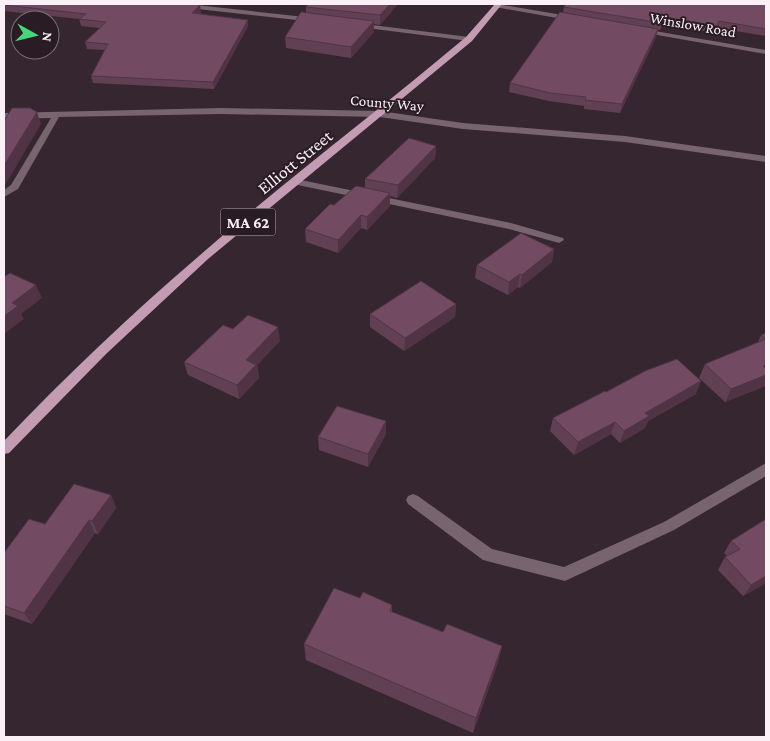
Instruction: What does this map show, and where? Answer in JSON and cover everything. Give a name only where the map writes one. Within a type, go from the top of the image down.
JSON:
[{"type":"main road","name":"Elliott Street","points":[[4,448],[107,344],[205,256],[469,39],[498,5]]},
{"type":"street","points":[[170,4],[327,22]]},
{"type":"street","points":[[253,13],[262,4]]},
{"type":"street","points":[[498,5],[580,20]]},
{"type":"street","points":[[354,25],[469,39]]},
{"type":"street","name":"Winslow Road","points":[[629,28],[766,52]]},
{"type":"street","name":"County Way","points":[[4,116],[221,111],[380,114],[463,126],[625,140],[766,160]]},
{"type":"street","points":[[4,194],[15,187],[57,114]]},
{"type":"street","points":[[296,182],[511,226],[559,240]]},
{"type":"street","points":[[413,500],[488,555],[566,574],[669,526],[766,469]]},
{"type":"building","points":[[190,4],[200,5],[192,13],[248,20],[213,82],[91,76],[108,44],[85,42],[106,22],[79,19],[86,14],[4,5]]},
{"type":"building","points":[[308,4],[390,4],[380,15],[306,7]]},
{"type":"building","points":[[566,4],[766,4],[766,29],[719,21],[717,26],[665,17],[661,23],[564,7]]},
{"type":"building","points":[[301,12],[374,21],[351,47],[285,37]]},
{"type":"building","points":[[560,12],[658,29],[622,104],[585,100],[586,97],[550,93],[510,83]]},
{"type":"building","points":[[12,108],[30,108],[37,112],[4,166],[4,121]]},
{"type":"building","points":[[409,138],[436,146],[398,185],[365,179]]},
{"type":"building","points":[[356,186],[390,193],[367,217],[361,215],[338,240],[305,229],[330,204],[334,205]]},
{"type":"building","points":[[521,233],[554,249],[522,275],[520,274],[509,282],[477,265]]},
{"type":"building","points":[[10,273],[36,285],[12,303],[18,306],[4,316],[4,277]]},
{"type":"building","points":[[421,281],[456,304],[405,338],[370,314]]},
{"type":"building","points":[[248,315],[278,327],[246,360],[256,365],[237,385],[184,362],[223,325],[233,329]]},
{"type":"building","points":[[766,339],[766,365],[763,366],[766,369],[766,375],[731,389],[705,364]]},
{"type":"building","points":[[677,359],[701,381],[645,413],[649,416],[624,431],[615,422],[578,442],[553,418],[645,371]]},
{"type":"building","points":[[337,406],[386,421],[368,454],[318,437]]},
{"type":"building","points":[[74,484],[111,495],[92,521],[89,520],[24,613],[4,606],[4,553],[29,519],[45,524]]},
{"type":"building","points":[[766,519],[766,576],[751,585],[725,557],[740,549],[731,541]]},
{"type":"building","points":[[334,588],[360,598],[363,592],[392,605],[390,611],[443,632],[447,624],[502,646],[476,718],[304,644]]}]
